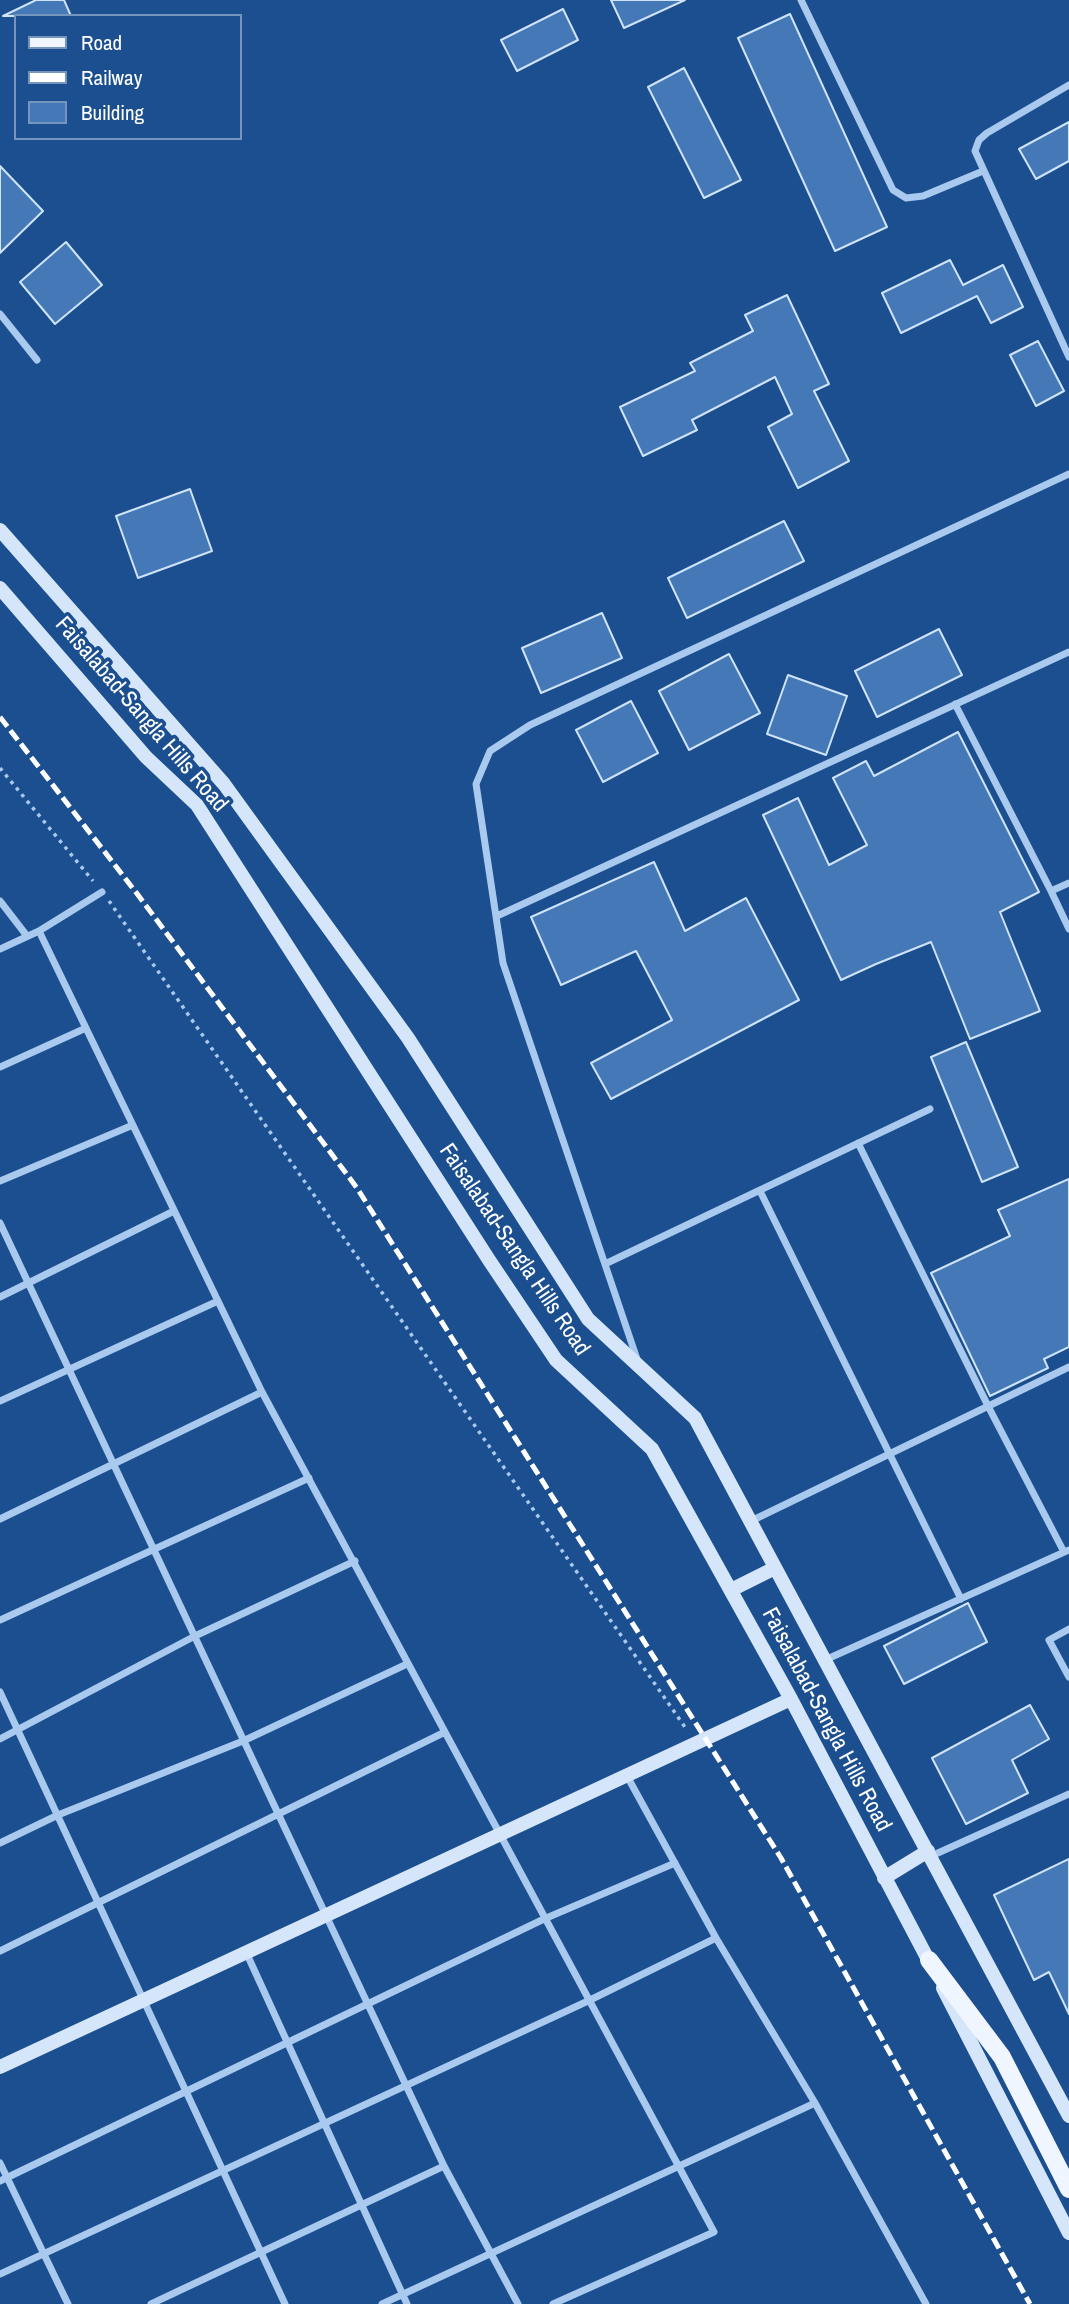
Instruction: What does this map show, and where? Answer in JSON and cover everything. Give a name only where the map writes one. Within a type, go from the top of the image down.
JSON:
[{"type":"main road","name":"Faisalabad-Sangla Hills Road","points":[[0,530],[224,784],[408,1038],[588,1318],[695,1418],[1067,2107]]},
{"type":"main road","name":"Faisalabad-Sangla Hills Road","points":[[0,588],[146,757],[197,805],[489,1261],[556,1360],[652,1449],[791,1699],[929,1959],[1069,2233]]},
{"type":"main road","points":[[731,1590],[775,1568]]},
{"type":"main road","points":[[0,2067],[791,1699]]},
{"type":"main road","points":[[886,1881],[930,1854]]},
{"type":"main road","points":[[929,1959],[1002,2057],[1069,2189]]},
{"type":"street","points":[[801,0],[893,190],[906,198],[923,196],[983,171]]},
{"type":"street","points":[[1069,85],[987,133],[979,141],[975,151],[1069,357]]},
{"type":"street","points":[[0,314],[37,360]]},
{"type":"street","points":[[639,1366],[503,963],[475,784],[490,751],[530,725],[1069,474]]},
{"type":"street","points":[[497,916],[1069,652]]},
{"type":"street","points":[[956,704],[1069,929]]},
{"type":"street","points":[[1051,891],[1069,883]]},
{"type":"street","points":[[0,949],[39,931],[102,891]]},
{"type":"street","points":[[0,901],[27,936]]},
{"type":"street","points":[[39,931],[262,1392],[714,2232],[553,2304]]},
{"type":"street","points":[[0,1066],[86,1028]]},
{"type":"street","points":[[605,1264],[930,1109]]},
{"type":"street","points":[[0,1181],[133,1125]]},
{"type":"street","points":[[825,1660],[1067,1551],[988,1406],[858,1143]]},
{"type":"street","points":[[760,1191],[961,1599]]},
{"type":"street","points":[[0,1297],[174,1210]]},
{"type":"street","points":[[0,1223],[444,2166],[518,2304]]},
{"type":"street","points":[[0,1401],[218,1301]]},
{"type":"street","points":[[750,1521],[1069,1367]]},
{"type":"street","points":[[0,1519],[262,1392]]},
{"type":"street","points":[[0,1620],[309,1478]]},
{"type":"street","points":[[0,1739],[195,1636],[355,1561]]},
{"type":"street","points":[[1069,1629],[1049,1640],[1069,1677]]},
{"type":"street","points":[[0,1843],[58,1815],[243,1741],[407,1664]]},
{"type":"street","points":[[0,1692],[285,2304]]},
{"type":"street","points":[[0,1951],[445,1732]]},
{"type":"street","points":[[627,1776],[716,1938],[815,2103],[926,2304]]},
{"type":"street","points":[[930,1854],[1069,1794]]},
{"type":"street","points":[[4,2180],[544,1919],[675,1863]]},
{"type":"street","points":[[0,2274],[589,2001],[716,1938]]},
{"type":"street","points":[[246,1952],[407,2304]]},
{"type":"street","points":[[382,2304],[815,2103]]},
{"type":"street","points":[[0,2163],[4,2180],[68,2304]]},
{"type":"street","points":[[151,2304],[444,2166]]},
{"type":"path","points":[[0,768],[102,891],[696,1743]]},
{"type":"building","points":[[36,0],[64,0],[70,14],[14,14],[3,16]]},
{"type":"building","points":[[611,0],[685,0],[624,28]]},
{"type":"building","points":[[563,9],[578,40],[517,71],[501,40]]},
{"type":"building","points":[[790,14],[887,227],[835,251],[738,38]]},
{"type":"building","points":[[684,68],[741,180],[704,198],[648,87]]},
{"type":"building","points":[[1069,122],[1069,161],[1036,179],[1019,149]]},
{"type":"building","points":[[0,166],[43,211],[0,253]]},
{"type":"building","points":[[66,242],[102,285],[55,324],[20,282]]},
{"type":"building","points":[[950,260],[963,285],[1003,265],[1023,307],[991,323],[977,296],[901,333],[882,293]]},
{"type":"building","points":[[787,295],[829,384],[814,391],[849,461],[798,488],[768,427],[792,414],[775,377],[692,420],[697,430],[643,456],[620,407],[695,371],[690,363],[753,331],[745,315]]},
{"type":"building","points":[[1038,341],[1064,391],[1036,406],[1010,355]]},
{"type":"building","points":[[190,489],[212,551],[138,578],[116,516]]},
{"type":"building","points":[[784,521],[804,561],[687,618],[668,578]]},
{"type":"building","points":[[602,613],[622,658],[541,693],[522,648]]},
{"type":"building","points":[[939,629],[962,675],[877,717],[855,671]]},
{"type":"building","points":[[729,654],[760,713],[689,750],[659,691]]},
{"type":"building","points":[[788,675],[847,696],[826,755],[767,734]]},
{"type":"building","points":[[631,701],[658,753],[603,782],[576,730]]},
{"type":"building","points":[[958,732],[1039,892],[1000,912],[1040,1011],[970,1039],[931,942],[841,980],[763,815],[798,798],[829,865],[867,845],[833,778],[866,761],[874,776]]},
{"type":"building","points":[[654,862],[685,931],[746,898],[799,1000],[611,1099],[591,1063],[672,1020],[636,951],[561,985],[531,917]]},
{"type":"building","points":[[966,1042],[1018,1167],[982,1182],[931,1057]]},
{"type":"building","points":[[1069,1179],[1069,1347],[1044,1359],[1048,1368],[990,1396],[931,1273],[1010,1236],[998,1210]]},
{"type":"building","points":[[968,1603],[987,1642],[904,1684],[884,1646]]},
{"type":"building","points":[[1030,1705],[1049,1739],[1012,1760],[1028,1793],[966,1824],[932,1758]]},
{"type":"building","points":[[1069,1859],[1069,2014],[1049,1972],[1034,1980],[994,1895]]},
{"type":"railway","points":[[0,717],[135,891],[357,1188],[781,1858],[1030,2304]]}]
